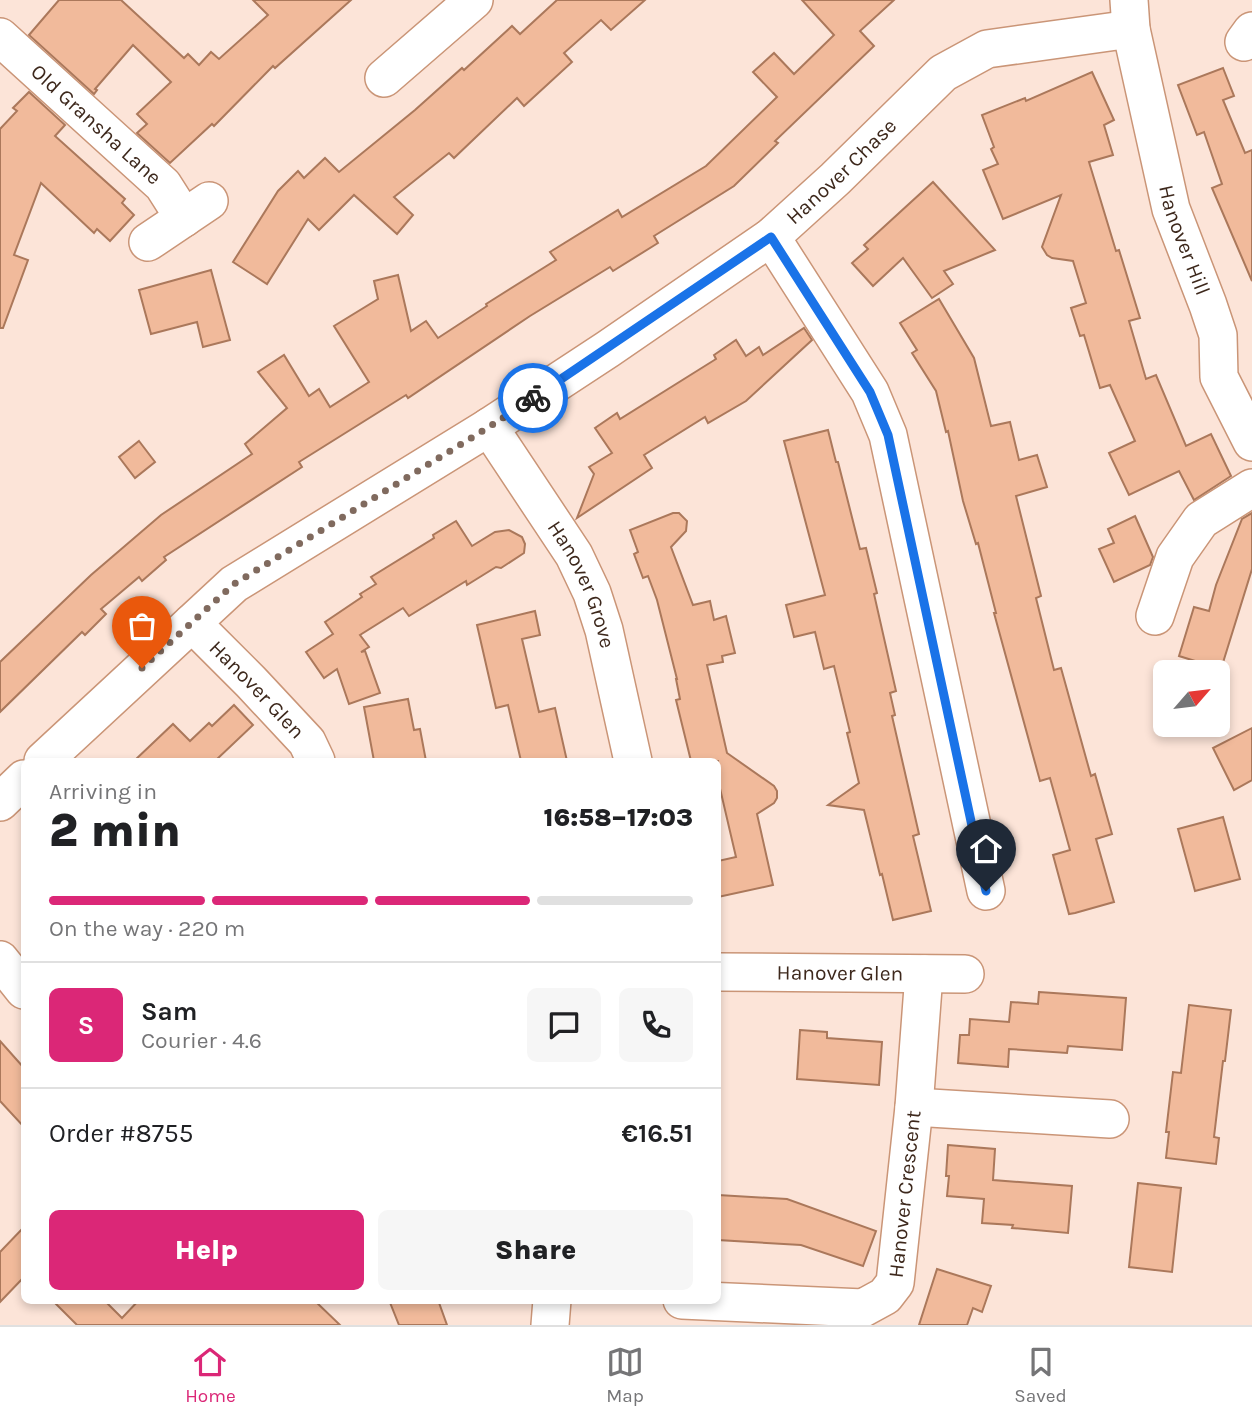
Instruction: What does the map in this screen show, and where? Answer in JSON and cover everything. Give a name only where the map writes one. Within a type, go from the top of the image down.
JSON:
[{"type":"street","points":[[384,78],[474,0]]},
{"type":"street","name":"Hanover Chase","points":[[46,758],[234,584],[489,427],[771,237],[835,179],[943,72],[987,49],[1130,15]]},
{"type":"street","name":"Hanover Hill","points":[[1130,15],[1171,209],[1218,335],[1219,377],[1252,442]]},
{"type":"street","name":"Old Gransha Lane","points":[[0,37],[163,185],[197,209],[148,242]]},
{"type":"street","points":[[771,237],[870,392],[888,435],[986,891]]},
{"type":"street","name":"Hanover Grove","points":[[489,427],[574,555],[592,593],[604,630],[633,758]]},
{"type":"street","points":[[1155,616],[1175,557],[1201,520],[1252,488]]},
{"type":"street","name":"Hanover Glen","points":[[192,623],[307,742],[315,758]]},
{"type":"street","points":[[0,802],[21,782]]},
{"type":"street","points":[[0,960],[21,986]]},
{"type":"street","name":"Hanover Glen","points":[[721,972],[965,974]]},
{"type":"street","name":"Hanover Crescent","points":[[707,1304],[769,1314],[863,1308],[885,1296],[894,1283],[914,1107],[924,974]]},
{"type":"street","points":[[914,1107],[1110,1119]]},
{"type":"street","points":[[550,1325],[552,1304]]},
{"type":"building","points":[[59,0],[121,0],[184,58],[188,54],[199,65],[211,52],[219,59],[268,15],[253,0],[351,0],[275,68],[273,66],[214,126],[212,124],[170,163],[137,133],[147,124],[137,114],[171,82],[133,45],[95,89],[97,90],[94,94],[29,35]]},
{"type":"building","points":[[557,0],[645,0],[611,30],[601,20],[564,53],[572,62],[524,106],[517,98],[454,158],[449,153],[394,197],[413,215],[397,234],[354,195],[319,230],[308,219],[267,284],[233,262],[278,191],[298,171],[304,178],[325,158],[339,172],[462,68],[464,70],[512,26],[520,34]]},
{"type":"building","points":[[802,0],[894,0],[860,31],[874,46],[775,141],[778,143],[734,186],[654,236],[658,243],[613,271],[610,267],[530,316],[408,398],[406,395],[299,462],[302,467],[164,557],[166,560],[142,581],[139,577],[101,609],[106,614],[85,635],[82,632],[0,712],[0,662],[91,575],[161,515],[252,454],[245,444],[287,408],[258,372],[284,355],[309,396],[319,389],[330,407],[369,382],[334,326],[378,299],[374,281],[398,275],[411,331],[426,321],[438,338],[556,260],[550,252],[618,210],[622,217],[706,166],[777,97],[753,72],[774,53],[794,74],[834,35]]},
{"type":"building","points":[[1223,68],[1234,96],[1223,100],[1245,153],[1252,150],[1252,281],[1212,188],[1222,184],[1204,132],[1197,135],[1178,85]]},
{"type":"building","points":[[1092,72],[1114,120],[1104,125],[1113,155],[1089,162],[1140,318],[1129,321],[1146,379],[1156,375],[1186,446],[1211,434],[1231,476],[1194,500],[1179,471],[1129,495],[1109,453],[1135,441],[1110,385],[1100,388],[1084,335],[1080,336],[1071,308],[1086,303],[1073,261],[1052,258],[1042,247],[1061,195],[1003,219],[983,170],[998,164],[982,115],[1025,98],[1026,101]]},
{"type":"building","points":[[29,92],[65,125],[55,136],[125,199],[122,203],[134,215],[110,241],[97,229],[94,233],[41,183],[14,255],[28,260],[3,328],[0,328],[0,129],[17,111],[13,108]]},
{"type":"building","points":[[933,182],[995,250],[944,271],[953,284],[932,298],[903,258],[873,286],[852,263],[868,249],[864,245]]},
{"type":"building","points":[[211,270],[230,340],[203,347],[197,322],[151,334],[139,290]]},
{"type":"building","points":[[939,299],[974,358],[991,426],[1010,422],[1019,460],[1037,455],[1047,487],[1016,496],[1041,596],[1036,598],[1054,670],[1061,668],[1091,776],[1095,774],[1112,834],[1096,839],[1114,902],[1075,913],[1069,914],[1053,855],[1070,850],[1050,778],[1040,781],[994,613],[978,543],[976,544],[963,501],[948,431],[946,432],[936,391],[912,353],[917,350],[900,323]]},
{"type":"building","points":[[804,328],[812,340],[746,401],[708,423],[705,417],[644,455],[652,468],[577,518],[594,474],[589,467],[612,453],[595,428],[617,413],[620,419],[716,359],[714,355],[736,340],[746,356],[759,347],[763,355]]},
{"type":"building","points":[[828,430],[860,549],[866,548],[877,593],[874,594],[896,691],[890,693],[895,715],[892,716],[919,834],[913,836],[931,911],[893,920],[864,810],[828,805],[859,783],[834,666],[824,669],[815,632],[794,637],[786,605],[825,595],[784,441]]},
{"type":"building","points":[[139,441],[155,462],[135,478],[119,457]]},
{"type":"building","points":[[679,513],[687,521],[686,531],[671,547],[693,605],[710,601],[714,620],[726,616],[735,653],[722,656],[723,662],[707,665],[727,753],[774,786],[777,791],[774,803],[757,814],[773,885],[721,896],[721,860],[736,857],[721,793],[721,758],[690,758],[676,700],[680,699],[677,679],[657,600],[648,576],[643,578],[634,554],[638,552],[630,530]]},
{"type":"building","points":[[1252,513],[1252,569],[1224,660],[1192,660],[1179,656],[1194,607],[1209,611],[1216,585],[1242,519]]},
{"type":"building","points":[[1135,516],[1153,557],[1150,565],[1114,582],[1099,549],[1114,543],[1108,529]]},
{"type":"building","points":[[456,521],[472,546],[495,532],[509,530],[522,537],[525,544],[524,553],[467,585],[466,581],[409,616],[403,608],[360,635],[369,647],[361,652],[365,651],[380,693],[349,704],[337,669],[324,678],[306,652],[333,634],[325,622],[376,584],[371,577]]},
{"type":"building","points":[[535,611],[540,635],[522,639],[539,712],[555,708],[566,758],[520,758],[508,705],[496,708],[477,625]]},
{"type":"building","points":[[408,699],[414,730],[420,729],[425,758],[373,758],[364,707]]},
{"type":"building","points":[[234,705],[253,725],[218,758],[137,758],[173,724],[190,741],[209,723],[212,726]]},
{"type":"building","points":[[1252,728],[1252,780],[1234,790],[1213,748]]},
{"type":"building","points":[[1223,817],[1240,879],[1195,891],[1178,829]]},
{"type":"building","points":[[1039,992],[1126,998],[1122,1050],[1068,1046],[1067,1053],[1009,1049],[1008,1067],[958,1063],[960,1035],[969,1035],[970,1019],[1009,1022],[1011,1002],[1038,1004]]},
{"type":"building","points":[[1189,1005],[1231,1010],[1214,1137],[1219,1138],[1216,1164],[1166,1158],[1169,1132],[1166,1132],[1173,1072],[1181,1073]]},
{"type":"building","points":[[800,1030],[827,1032],[827,1038],[882,1042],[879,1085],[797,1079]]},
{"type":"building","points":[[0,1041],[21,1065],[21,1124],[0,1101]]},
{"type":"building","points":[[948,1145],[995,1149],[993,1180],[1072,1186],[1068,1233],[982,1223],[984,1199],[947,1196]]},
{"type":"building","points":[[1138,1183],[1181,1188],[1172,1272],[1129,1267]]},
{"type":"building","points":[[721,1195],[787,1199],[876,1231],[863,1266],[801,1245],[721,1240]]},
{"type":"building","points":[[21,1230],[21,1280],[0,1302],[0,1252]]},
{"type":"building","points":[[937,1269],[991,1286],[982,1312],[973,1308],[967,1325],[919,1325]]},
{"type":"building","points":[[56,1304],[108,1304],[122,1318],[135,1304],[318,1304],[340,1325],[77,1325]]},
{"type":"building","points":[[391,1304],[439,1304],[447,1325],[399,1325]]},
{"type":"way so far","points":[[142,668],[234,584],[533,398]]},
{"type":"route","points":[[533,398],[771,237],[870,392],[888,435],[986,891]]}]
